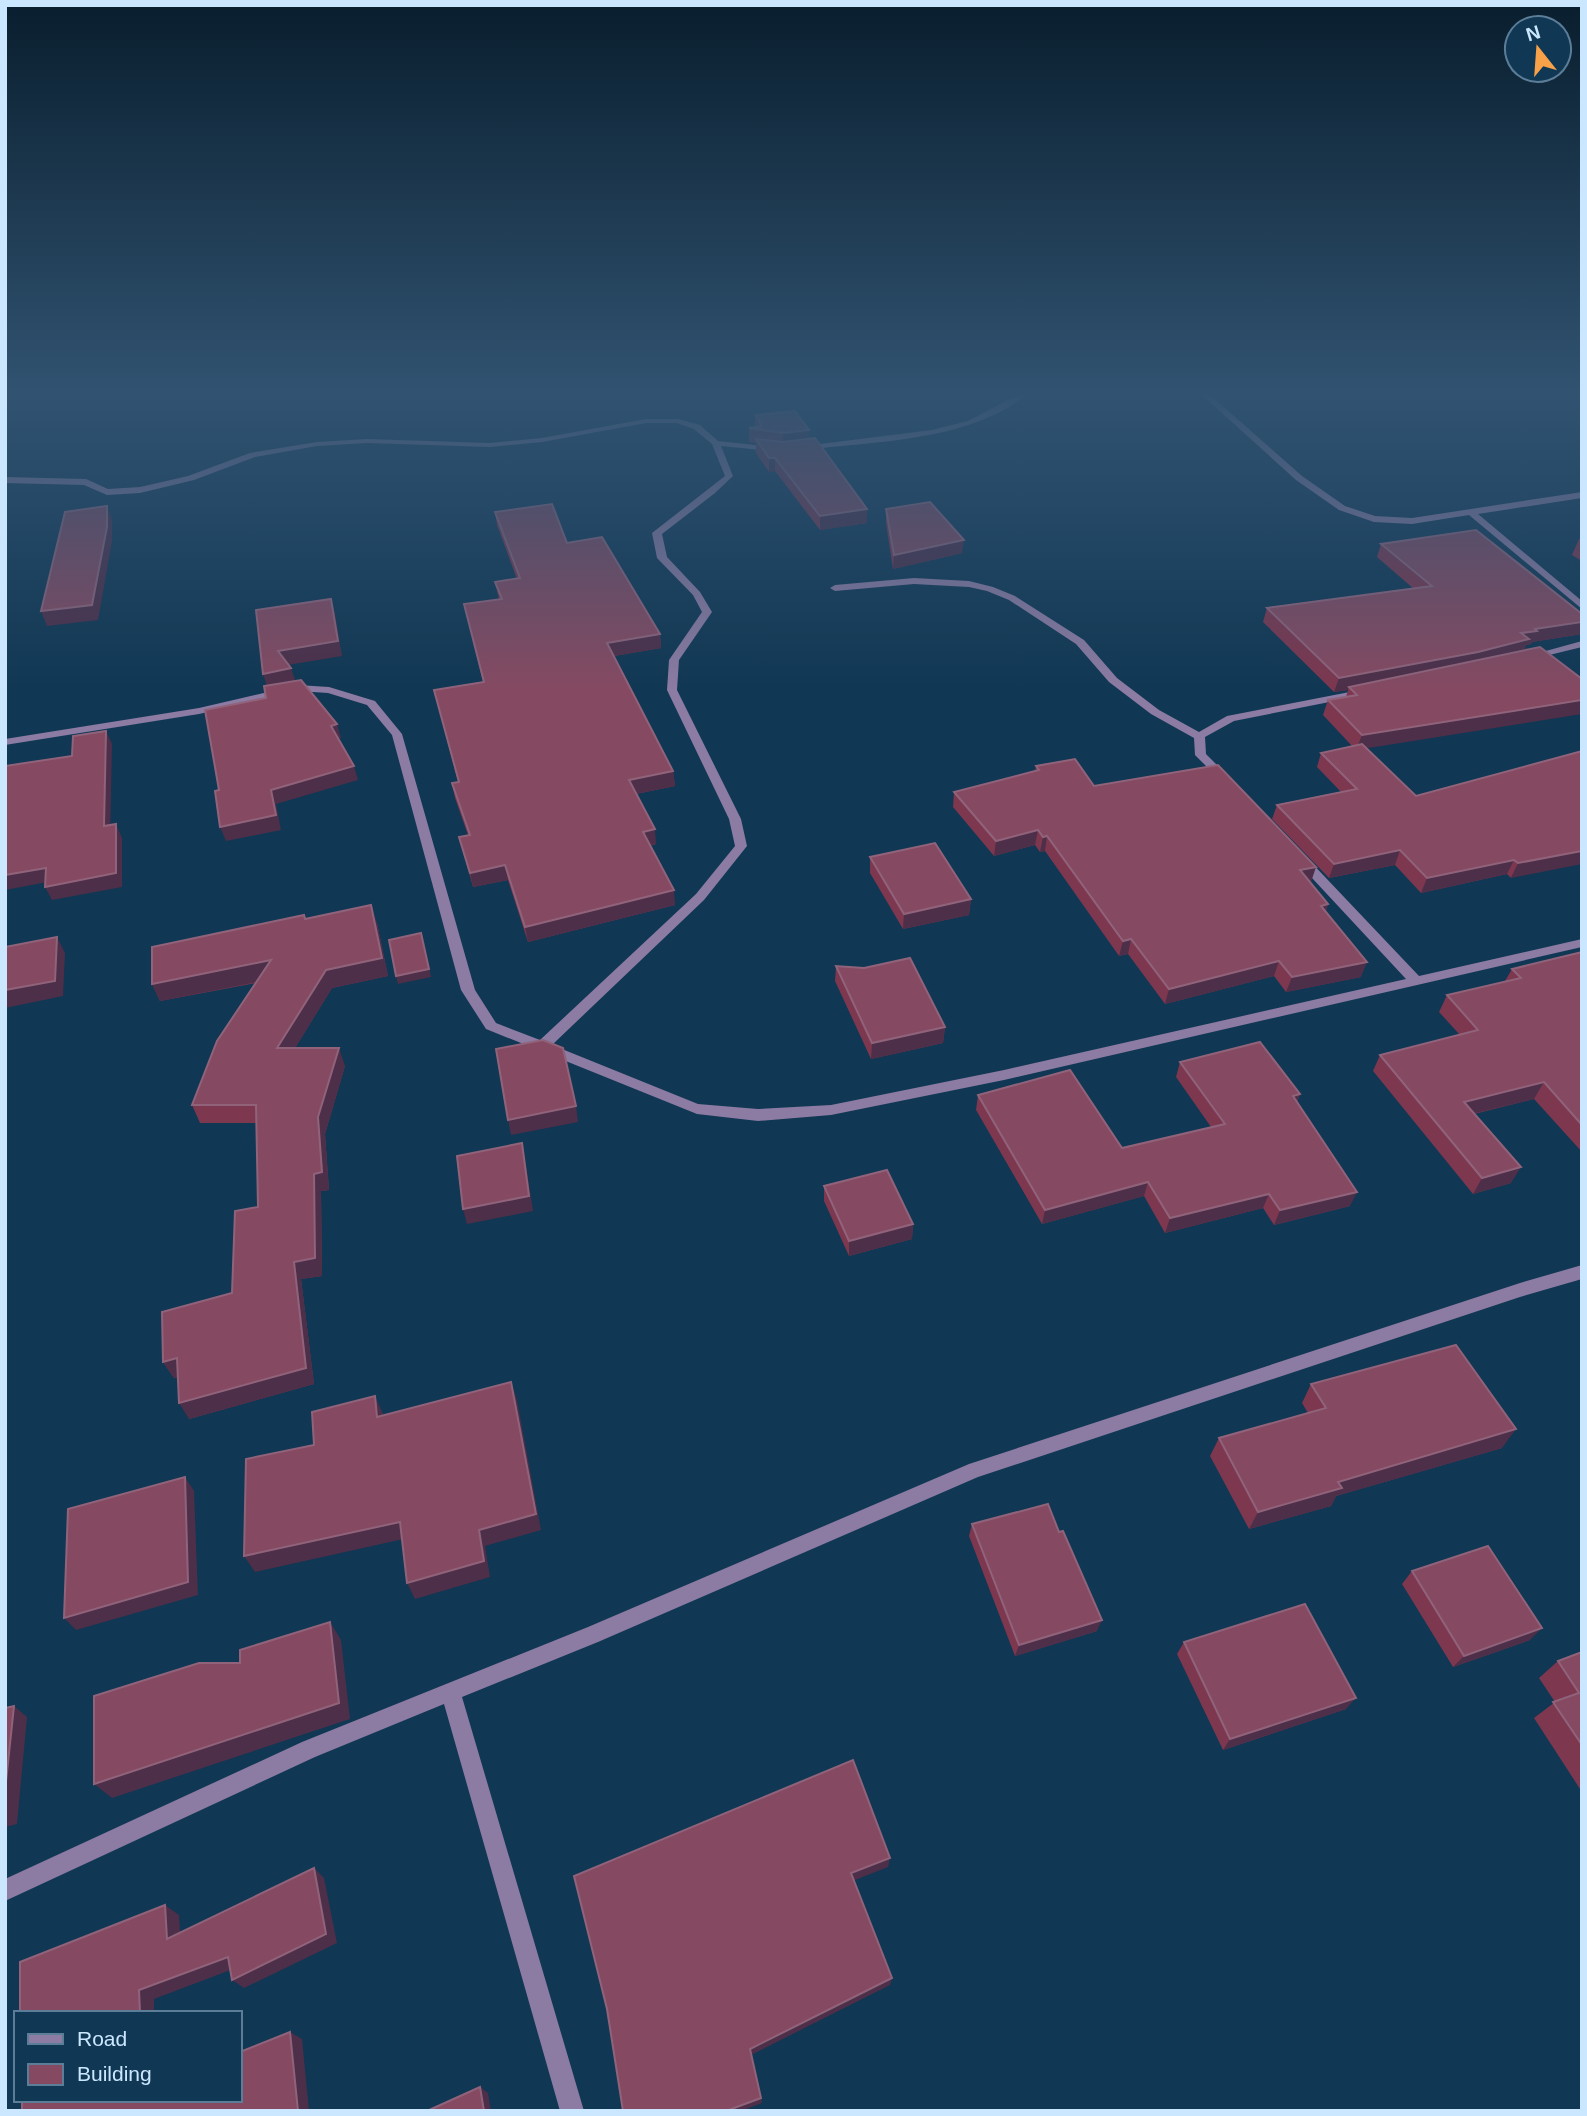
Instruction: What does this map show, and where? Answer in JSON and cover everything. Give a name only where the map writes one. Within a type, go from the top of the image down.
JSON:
[{"type":"street","points":[[542,1046],[700,897],[741,846],[735,819],[672,690],[674,660],[707,612],[697,594],[662,558],[657,533],[673,516],[712,493]]},
{"type":"street","points":[[1320,493],[1342,508],[1374,519],[1412,521],[1582,495]]},
{"type":"street","points":[[1471,512],[1582,606]]},
{"type":"street","points":[[835,588],[914,581],[969,584],[990,589],[1012,598],[1080,642],[1113,680],[1155,712],[1199,736]]},
{"type":"street","points":[[1521,659],[1582,644]]},
{"type":"street","points":[[5,742],[199,711],[298,688],[329,690],[371,704],[397,734],[468,990],[491,1026],[697,1109],[758,1115],[831,1110],[1004,1075],[1582,943]]},
{"type":"street","points":[[1199,736],[1231,718],[1380,689]]},
{"type":"street","points":[[1199,736],[1201,755],[1230,784]]},
{"type":"street","points":[[1295,853],[1416,981]]},
{"type":"street","points":[[5,1890],[309,1749],[451,1692],[975,1470],[1520,1290],[1582,1272]]},
{"type":"street","points":[[451,1692],[572,2111]]},
{"type":"building","points":[[802,493],[855,493],[867,509],[820,516]]},
{"type":"building","points":[[930,502],[964,540],[894,555],[886,509]]},
{"type":"building","points":[[552,504],[567,543],[602,537],[660,634],[607,643],[673,771],[629,780],[655,829],[643,832],[674,890],[525,927],[505,865],[470,873],[459,837],[470,835],[452,783],[459,782],[434,690],[484,682],[464,604],[502,599],[495,582],[520,578],[495,512]]},
{"type":"building","points":[[107,506],[107,527],[92,605],[41,611],[65,512]]},
{"type":"building","points":[[1476,530],[1582,614],[1582,622],[1521,633],[1529,639],[1478,652],[1339,678],[1267,608],[1432,586],[1381,544]]},
{"type":"building","points":[[331,599],[338,641],[278,651],[291,668],[263,674],[256,610]]},
{"type":"building","points":[[1540,647],[1582,679],[1582,700],[1362,735],[1328,700],[1357,695],[1349,687]]},
{"type":"building","points":[[301,680],[337,724],[331,726],[354,766],[271,790],[276,815],[220,827],[215,791],[219,790],[205,710],[266,698],[264,686]]},
{"type":"building","points":[[106,731],[104,826],[116,824],[116,873],[45,887],[46,868],[5,875],[5,766],[72,756],[73,736]]},
{"type":"building","points":[[1362,744],[1416,796],[1582,751],[1582,851],[1518,863],[1514,860],[1427,878],[1400,850],[1334,864],[1277,805],[1357,789],[1321,753]]},
{"type":"building","points":[[1075,759],[1094,786],[1218,765],[1316,867],[1300,870],[1328,904],[1321,906],[1367,962],[1292,977],[1279,961],[1169,989],[1131,939],[1123,941],[1047,836],[1043,837],[1038,830],[996,841],[954,792],[1039,770],[1036,766]]},
{"type":"building","points":[[935,843],[971,899],[904,914],[870,857]]},
{"type":"building","points":[[371,905],[382,958],[326,970],[277,1048],[339,1048],[318,1117],[322,1172],[314,1174],[315,1258],[294,1262],[306,1368],[179,1403],[177,1358],[163,1362],[162,1312],[232,1293],[235,1211],[258,1207],[256,1105],[192,1105],[217,1041],[271,960],[152,984],[152,947],[304,915],[305,919]]},
{"type":"building","points":[[421,933],[429,969],[396,976],[389,940]]},
{"type":"building","points":[[57,937],[55,981],[5,990],[5,947]]},
{"type":"building","points":[[1582,952],[1582,1125],[1544,1082],[1464,1102],[1521,1167],[1482,1178],[1380,1055],[1478,1030],[1447,995],[1521,978],[1512,969]]},
{"type":"building","points":[[910,958],[945,1027],[872,1043],[836,966],[864,968]]},
{"type":"building","points":[[543,1040],[563,1048],[576,1106],[508,1120],[496,1049]]},
{"type":"building","points":[[1260,1042],[1300,1094],[1293,1096],[1357,1192],[1280,1210],[1269,1194],[1170,1218],[1148,1182],[1045,1210],[978,1095],[1070,1070],[1122,1148],[1225,1124],[1180,1062]]},
{"type":"building","points":[[522,1143],[529,1196],[463,1209],[457,1156]]},
{"type":"building","points":[[887,1170],[913,1224],[849,1241],[824,1186]]},
{"type":"building","points":[[1456,1345],[1516,1429],[1338,1482],[1342,1488],[1258,1512],[1219,1438],[1326,1408],[1311,1384]]},
{"type":"building","points":[[511,1382],[536,1514],[479,1530],[484,1561],[407,1583],[400,1522],[244,1556],[246,1459],[314,1445],[312,1412],[375,1396],[377,1417]]},
{"type":"building","points":[[185,1477],[188,1582],[64,1618],[68,1509]]},
{"type":"building","points":[[1048,1504],[1059,1532],[1063,1531],[1102,1620],[1019,1645],[972,1524]]},
{"type":"building","points":[[1488,1546],[1542,1628],[1464,1656],[1412,1571]]},
{"type":"building","points":[[1305,1604],[1356,1698],[1230,1739],[1184,1642]]},
{"type":"building","points":[[330,1622],[339,1703],[94,1784],[94,1696],[199,1663],[240,1663],[240,1650]]},
{"type":"building","points":[[1582,1652],[1582,1745],[1553,1702],[1579,1693],[1558,1661]]},
{"type":"building","points":[[14,1706],[5,1791],[5,1708]]},
{"type":"building","points":[[853,1760],[890,1858],[851,1873],[892,1978],[750,2049],[761,2098],[726,2111],[623,2111],[607,2009],[574,1876]]},
{"type":"building","points":[[314,1868],[326,1934],[232,1980],[228,1957],[139,1990],[140,2011],[20,2011],[20,1962],[165,1905],[167,1939]]},
{"type":"building","points":[[290,2032],[298,2111],[22,2111],[22,2102],[242,2102],[242,2051]]},
{"type":"building","points":[[480,2087],[484,2111],[427,2111]]}]
